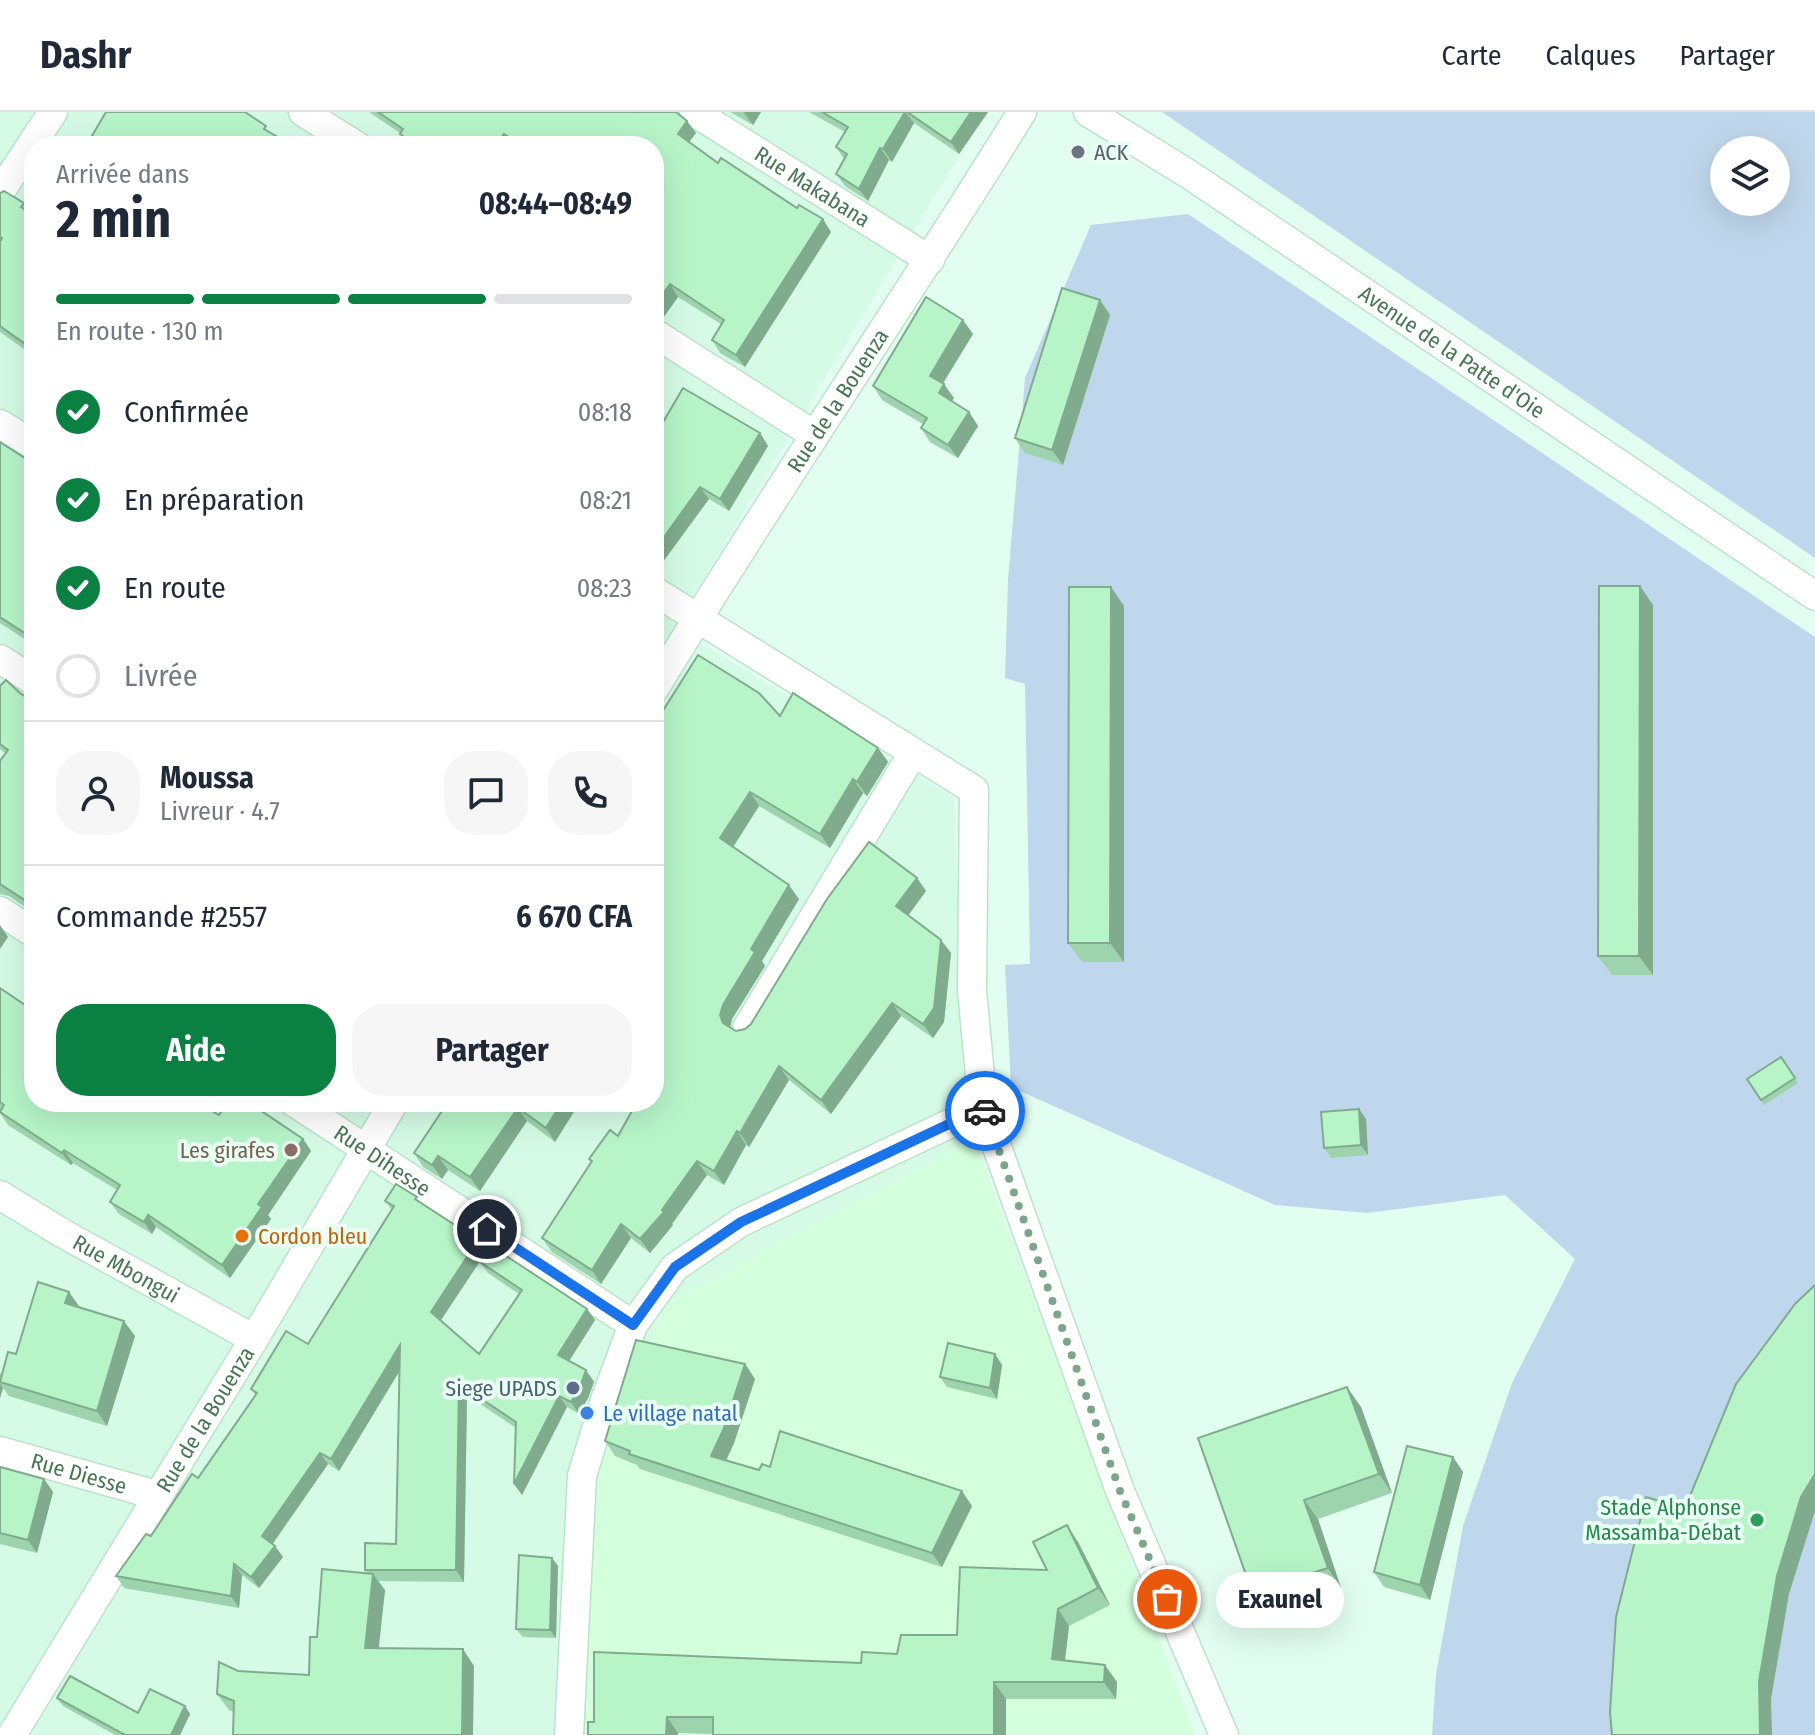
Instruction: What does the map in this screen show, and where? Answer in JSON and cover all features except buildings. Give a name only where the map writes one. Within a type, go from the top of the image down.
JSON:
[{"type":"street","points":[[38,136],[53,112]]},
{"type":"street","points":[[303,112],[341,136]]},
{"type":"street","name":"Rue Makabana","points":[[694,112],[930,260]]},
{"type":"street","name":"Rue de la Bouenza","points":[[664,672],[813,434],[930,260],[1022,112]]},
{"type":"street","name":"Avenue de la Patte d'Oie","points":[[1088,112],[1190,175],[1815,596]]},
{"type":"street","points":[[11,180],[24,159]]},
{"type":"street","points":[[664,339],[813,434]]},
{"type":"street","points":[[0,424],[24,439]]},
{"type":"street","points":[[664,597],[974,790],[972,990],[983,1108],[1120,1491],[1224,1735]]},
{"type":"street","points":[[0,659],[24,675]]},
{"type":"street","points":[[747,1028],[913,753]]},
{"type":"street","points":[[0,911],[24,927]]},
{"type":"street","points":[[569,1735],[582,1476],[605,1400],[633,1325],[675,1267],[741,1222],[983,1108]]},
{"type":"street","name":"Rue Dihesse","points":[[309,1112],[633,1325]]},
{"type":"street","name":"Rue de la Bouenza","points":[[12,1735],[254,1339],[388,1112]]},
{"type":"street","name":"Rue Mbongui","points":[[0,1195],[62,1233],[254,1339]]},
{"type":"street","points":[[0,1218],[62,1233]]},
{"type":"street","name":"Rue Diesse","points":[[0,1451],[156,1495]]},
{"type":"shaded area","points":[[0,112],[986,112],[674,627],[954,798],[964,1097],[974,1139],[666,1304],[588,1545],[586,1735],[0,1735]]},
{"type":"shaded area","points":[[1162,112],[1815,112],[1815,558]]},
{"type":"shaded area","points":[[1188,214],[1815,637],[1815,1735],[1432,1735],[1436,1674],[1463,1526],[1512,1383],[1575,1259],[1505,1195],[1367,1213],[1275,1205],[1011,1087],[1005,965],[1030,964],[1025,684],[1005,678],[1008,580],[1025,378],[1091,225]]},
{"type":"shaded area","points":[[974,1139],[1195,1735],[586,1735],[588,1545],[601,1464],[666,1304]]},
{"type":"way so far","points":[[985,1111],[1120,1491],[1167,1599]]},
{"type":"place","name":"ACK","points":[[1078,152]]},
{"type":"place","name":"Les girafes","points":[[291,1150]]},
{"type":"place","name":"Cordon bleu","points":[[242,1236]]},
{"type":"place","name":"Siege UPADS","points":[[573,1388]]},
{"type":"place","name":"Le village natal","points":[[587,1413]]},
{"type":"place","name":"Stade Alphonse Massamba-Débat","points":[[1757,1520]]},
{"type":"place","name":"Exaunel","points":[[1167,1599]]},
{"type":"route","points":[[487,1229],[633,1325],[675,1267],[741,1222],[983,1108],[985,1111]]}]
